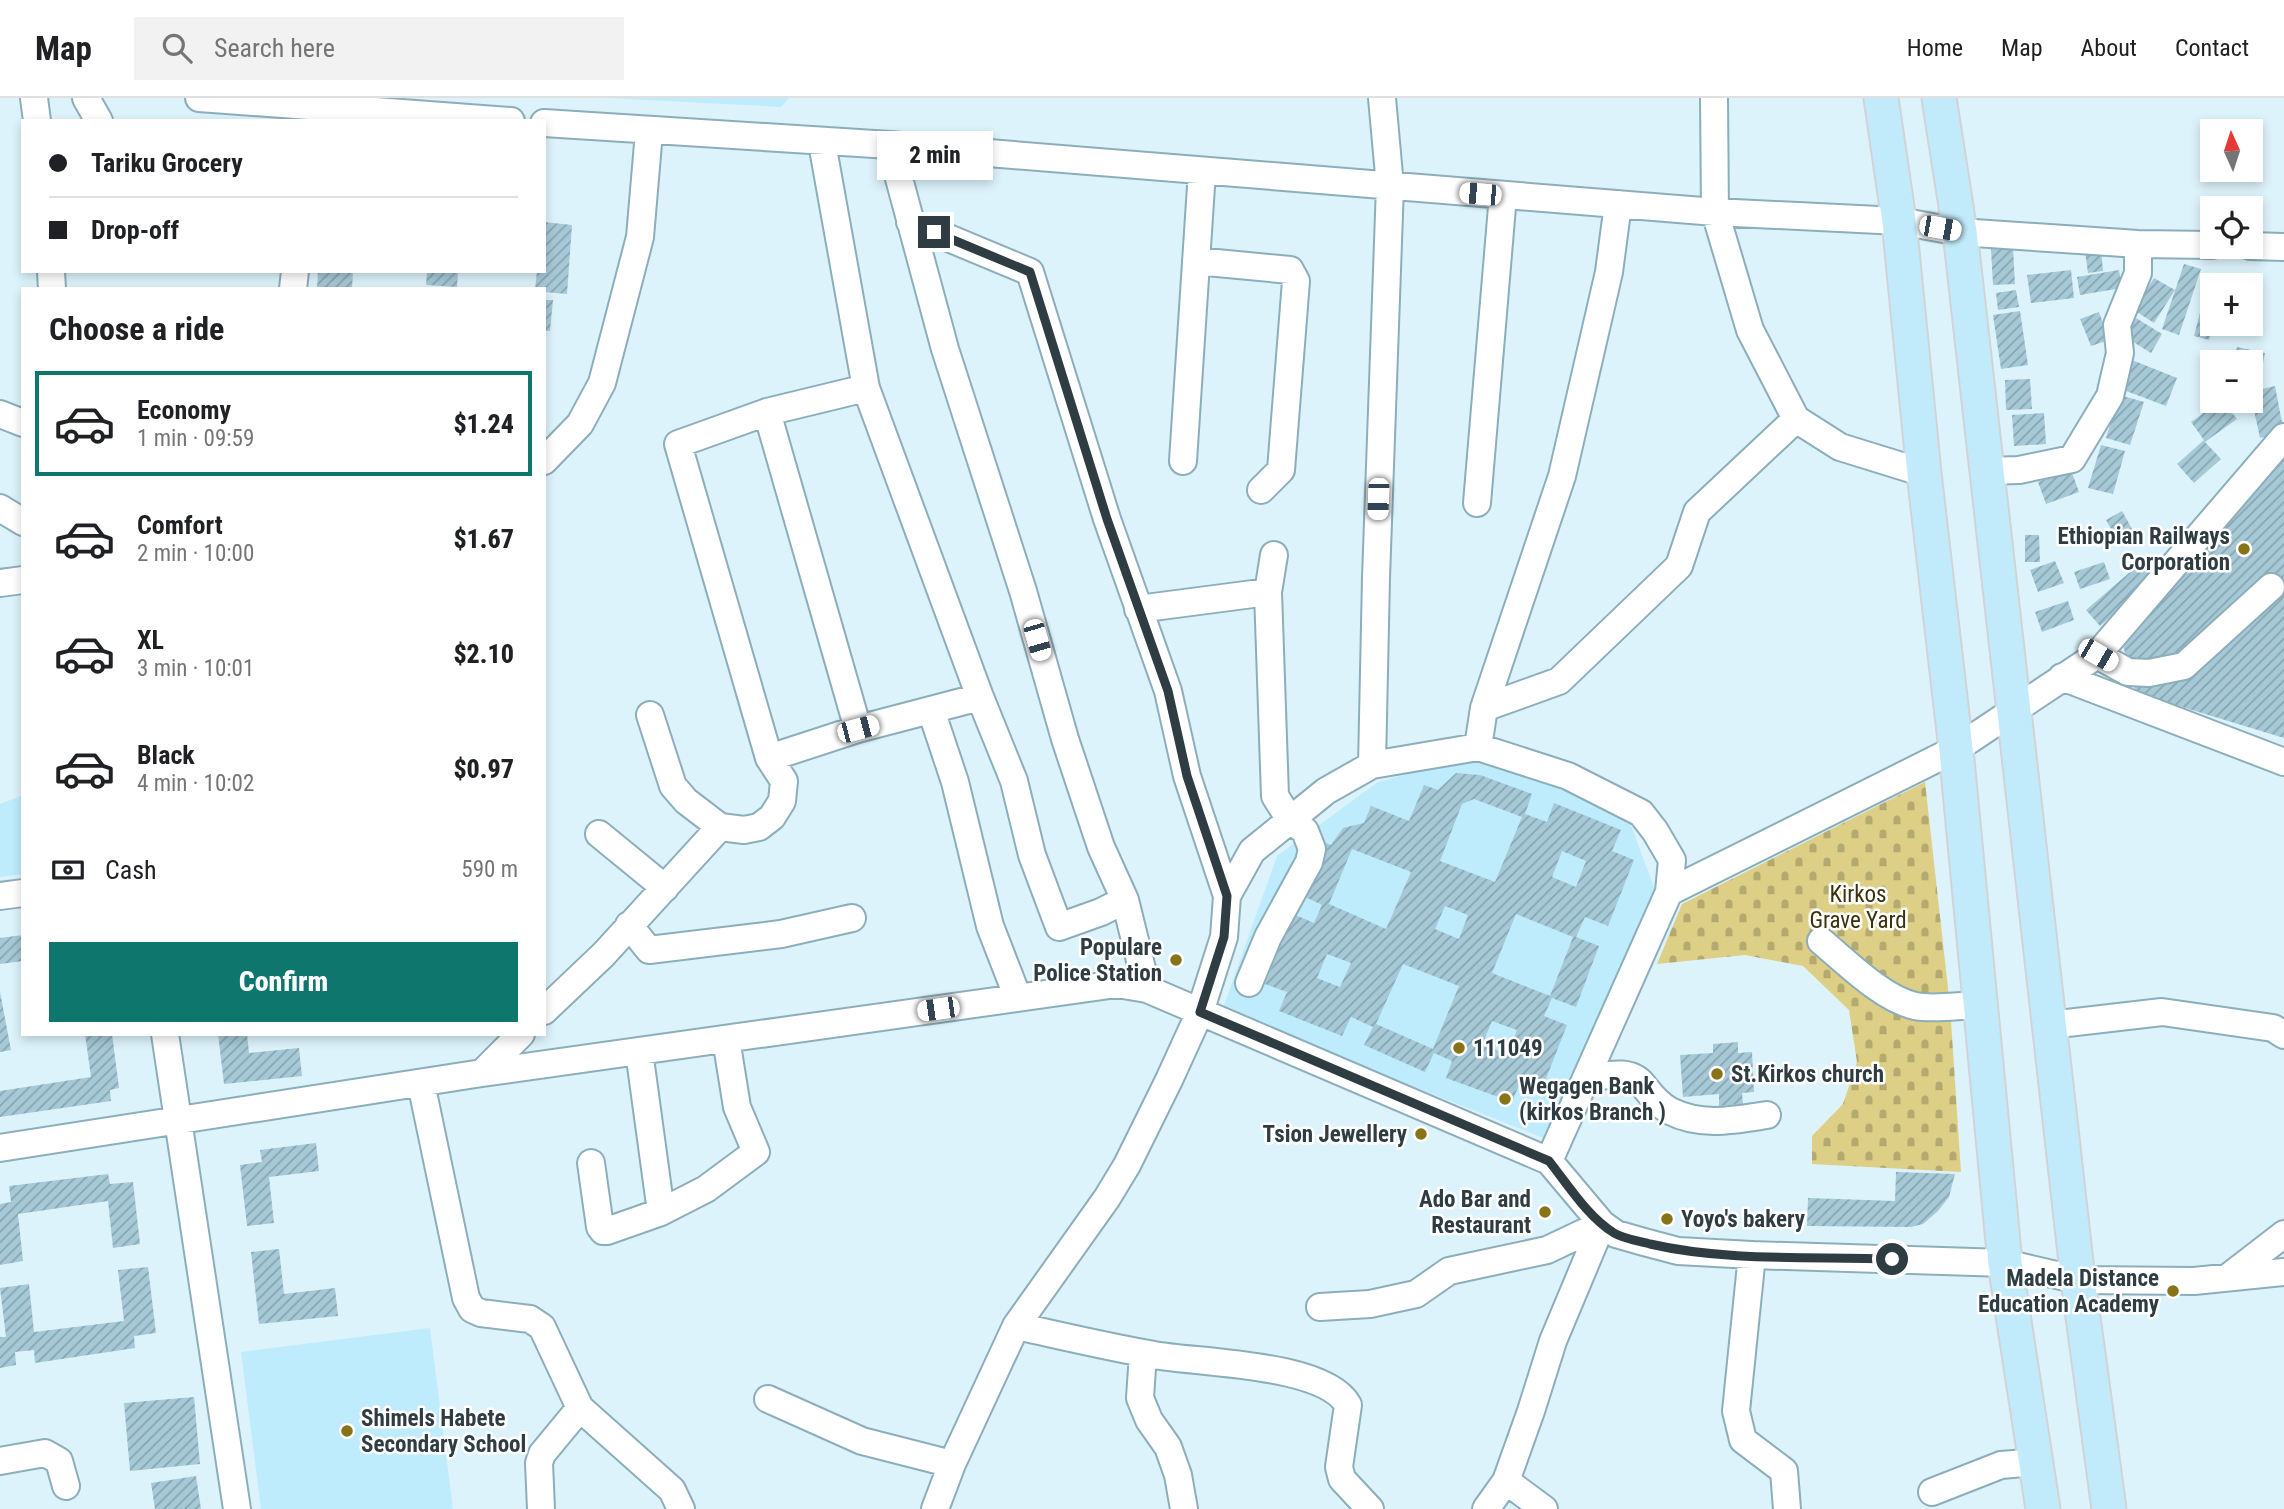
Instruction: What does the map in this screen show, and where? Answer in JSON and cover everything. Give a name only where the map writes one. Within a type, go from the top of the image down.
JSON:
[{"type":"main road","points":[[1881,98],[1899,221],[1924,473],[1956,749],[2005,1263],[2038,1462],[2043,1509]]},
{"type":"main road","points":[[1939,98],[1960,232],[2078,1280],[2109,1509]]},
{"type":"street","points":[[34,98],[37,119]]},
{"type":"street","points":[[86,98],[98,119]]},
{"type":"street","points":[[199,98],[320,114],[410,105],[498,119]]},
{"type":"street","points":[[1372,765],[1390,186],[1382,98]]},
{"type":"street","points":[[1714,98],[1715,212],[1750,330],[1796,419],[1840,447],[1924,473]]},
{"type":"street","points":[[546,123],[822,143],[890,145],[1715,212],[1899,221],[1960,232],[2138,244],[2200,245]]},
{"type":"street","points":[[546,459],[580,424],[602,383],[640,237],[649,132]]},
{"type":"street","points":[[822,143],[866,388],[980,697],[1014,781],[1032,855],[1059,927],[1125,900]]},
{"type":"street","points":[[890,145],[945,349],[1023,591],[1065,739],[1101,847],[1125,900],[1147,989]]},
{"type":"street","points":[[1183,461],[1202,171]]},
{"type":"street","points":[[1477,503],[1503,195]]},
{"type":"street","points":[[1478,747],[1484,708],[1562,477],[1609,272],[1618,204]]},
{"type":"street","points":[[910,222],[1030,272],[1138,609],[1168,691],[1187,776],[1227,896],[1224,937],[1200,1012],[1127,1165],[1079,1239],[1016,1326],[952,1464],[935,1509]]},
{"type":"street","points":[[1987,471],[2019,470],[2072,459],[2110,396],[2120,353],[2116,325],[2137,273],[2138,244]]},
{"type":"street","points":[[2263,246],[2284,247]]},
{"type":"street","points":[[1196,261],[1290,270],[1296,281],[1281,470],[1261,490]]},
{"type":"street","points":[[650,715],[673,786],[686,801],[720,827],[744,830],[759,827],[772,817],[782,801],[784,781],[769,758],[678,444],[767,412],[866,388]]},
{"type":"street","points":[[767,412],[858,729]]},
{"type":"street","points":[[0,414],[21,422]]},
{"type":"street","points":[[1484,708],[1559,681],[1679,566],[1697,512],[1796,419]]},
{"type":"street","points":[[1669,892],[1956,749],[2098,655],[2284,437]]},
{"type":"street","points":[[0,508],[21,521]]},
{"type":"street","points":[[1249,983],[1268,937],[1309,862],[1312,849],[1306,831],[1290,820],[1275,796],[1268,592],[1274,555]]},
{"type":"street","points":[[0,583],[21,580]]},
{"type":"street","points":[[2098,655],[2128,672],[2149,673],[2184,666],[2271,587]]},
{"type":"street","points":[[1138,609],[1268,592]]},
{"type":"street","points":[[2062,677],[2284,762]]},
{"type":"street","points":[[769,758],[858,729],[980,697]]},
{"type":"street","points":[[931,710],[955,782],[990,926],[1018,998]]},
{"type":"street","points":[[1227,896],[1252,851],[1326,791],[1372,765],[1478,747],[1569,776],[1641,813],[1672,860],[1669,892],[1549,1161]]},
{"type":"street","points":[[546,1010],[604,954],[720,827]]},
{"type":"street","points":[[599,834],[665,888]]},
{"type":"street","points":[[0,897],[21,893]]},
{"type":"street","points":[[629,925],[649,950],[781,933],[852,918]]},
{"type":"street","points":[[1821,941],[1862,975],[1902,1002],[1919,1007],[1981,1005]]},
{"type":"street","points":[[0,1147],[482,1073],[1117,984],[1147,989],[1549,1161],[1602,1224],[1616,1234],[1678,1251],[2005,1263],[2078,1280],[2194,1281],[2284,1272]]},
{"type":"street","points":[[2050,1025],[2162,1012],[2280,1026]]},
{"type":"street","points":[[165,1036],[237,1509]]},
{"type":"street","points":[[482,1073],[519,1036]]},
{"type":"street","points":[[591,1163],[601,1230],[607,1231],[661,1212],[706,1189],[756,1152],[737,1107],[726,1039]]},
{"type":"street","points":[[639,1051],[661,1212]]},
{"type":"street","points":[[1586,1077],[1622,1074],[1634,1077],[1642,1083],[1651,1097],[1670,1111],[1687,1118],[1722,1122],[1767,1115]]},
{"type":"street","points":[[421,1083],[466,1298],[472,1309],[481,1313],[536,1322],[542,1328],[580,1408],[672,1490],[681,1509]]},
{"type":"street","points":[[1320,1307],[1370,1304],[1416,1294],[1449,1271],[1547,1250],[1602,1224]]},
{"type":"street","points":[[1486,1509],[1506,1481],[1553,1341],[1602,1224]]},
{"type":"street","points":[[2225,1279],[2284,1234]]},
{"type":"street","points":[[1752,1255],[1736,1411],[1743,1440],[1784,1471],[1787,1509]]},
{"type":"street","points":[[1016,1326],[1143,1353],[1240,1363],[1314,1381],[1343,1397],[1348,1405],[1339,1467],[1342,1479],[1370,1509]]},
{"type":"street","points":[[1143,1353],[1140,1398],[1149,1420],[1168,1447],[1178,1475],[1184,1509]]},
{"type":"street","points":[[768,1399],[862,1441],[952,1464]]},
{"type":"street","points":[[541,1509],[539,1463],[542,1454],[580,1408]]},
{"type":"street","points":[[0,1461],[45,1453],[59,1461],[66,1486]]},
{"type":"street","points":[[1933,1492],[2001,1465],[2038,1462]]},
{"type":"street","points":[[1506,1481],[1545,1509]]},
{"type":"shaded area","points":[[607,98],[789,98],[781,107]]},
{"type":"shaded area","points":[[1484,753],[1626,812],[1659,901],[1551,1141],[1222,1011],[1277,856],[1378,782]]},
{"type":"shaded area","points":[[21,796],[21,874],[0,877],[0,804]]},
{"type":"shaded area","name":"Shimels Habete Secondary School","points":[[430,1328],[453,1509],[261,1509],[241,1352]]},
{"type":"green space","name":"Kirkos Grave Yard","points":[[1925,782],[1950,1006],[1961,1172],[1812,1164],[1812,1136],[1843,1104],[1857,1062],[1849,1010],[1803,966],[1745,955],[1657,964],[1682,904]]},
{"type":"building","points":[[546,222],[572,225],[567,294],[546,292],[546,287],[535,287],[537,273],[546,273]]},
{"type":"building","points":[[2013,248],[2015,284],[1993,285],[1991,249]]},
{"type":"building","points":[[2101,249],[2103,271],[2088,273],[2085,251]]},
{"type":"building","points":[[2184,264],[2201,269],[2179,335],[2162,329]]},
{"type":"building","points":[[2071,270],[2074,298],[2031,303],[2027,275]]},
{"type":"building","points":[[2119,270],[2122,288],[2080,295],[2077,277]]},
{"type":"building","points":[[318,273],[353,273],[352,287],[317,287]]},
{"type":"building","points":[[427,273],[458,273],[457,287],[426,285]]},
{"type":"building","points":[[2154,278],[2175,290],[2154,323],[2134,310]]},
{"type":"building","points":[[2016,290],[2019,307],[1998,310],[1996,293]]},
{"type":"building","points":[[546,300],[553,300],[550,331],[546,331]]},
{"type":"building","points":[[2020,311],[2028,365],[2001,369],[1993,315]]},
{"type":"building","points":[[2099,312],[2109,340],[2091,346],[2080,319]]},
{"type":"building","points":[[2200,313],[2200,336],[2210,336],[2209,340],[2194,336]]},
{"type":"building","points":[[2136,318],[2162,334],[2151,353],[2125,337]]},
{"type":"building","points":[[2132,360],[2177,378],[2166,406],[2121,389]]},
{"type":"building","points":[[2030,379],[2032,409],[2006,410],[2005,380]]},
{"type":"building","points":[[2275,386],[2284,433],[2260,438],[2255,413],[2263,413],[2263,389]]},
{"type":"building","points":[[2119,395],[2144,402],[2130,445],[2106,438]]},
{"type":"building","points":[[2044,413],[2046,444],[2014,446],[2012,415]]},
{"type":"building","points":[[2203,413],[2232,413],[2237,419],[2205,442],[2221,459],[2194,483],[2177,464],[2204,440],[2191,422]]},
{"type":"building","points":[[2101,445],[2125,451],[2113,494],[2088,488]]},
{"type":"building","name":"Ethiopian Railways Corporation","points":[[2284,457],[2284,738],[2136,693],[2122,642]]},
{"type":"building","points":[[2071,470],[2079,492],[2046,504],[2038,482]]},
{"type":"building","points":[[2122,511],[2136,536],[2120,545],[2106,520]]},
{"type":"building","points":[[2025,535],[2039,535],[2040,562],[2025,562]]},
{"type":"building","points":[[2144,560],[2158,577],[2100,626],[2086,610]]},
{"type":"building","points":[[2055,561],[2064,583],[2038,592],[2030,570]]},
{"type":"building","points":[[2104,562],[2110,579],[2080,589],[2074,572]]},
{"type":"building","points":[[2068,601],[2074,620],[2042,632],[2035,612]]},
{"type":"building","points":[[1456,773],[1480,775],[1532,794],[1525,814],[1547,822],[1554,803],[1621,830],[1612,851],[1634,860],[1608,926],[1585,917],[1576,937],[1599,946],[1576,1007],[1552,998],[1544,1016],[1567,1025],[1540,1094],[1519,1085],[1512,1102],[1446,1078],[1452,1061],[1434,1053],[1425,1072],[1364,1045],[1373,1027],[1351,1017],[1342,1036],[1279,1011],[1287,992],[1265,984],[1293,914],[1314,923],[1322,905],[1299,894],[1323,842],[1331,845],[1343,828],[1364,823],[1371,806],[1409,821],[1424,785],[1438,790]],"holes":[[[1474,799],[1522,817],[1495,882],[1440,861],[1462,804]],[[1352,849],[1411,872],[1386,929],[1329,904]],[[1562,851],[1586,861],[1576,887],[1552,877]],[[1445,906],[1468,915],[1459,939],[1435,929]],[[1516,914],[1573,937],[1550,996],[1492,973]],[[1327,954],[1351,963],[1340,987],[1317,978]],[[1403,964],[1459,986],[1433,1049],[1376,1024]],[[1492,1021],[1517,1030],[1508,1054],[1482,1045]]]},
{"type":"building","points":[[21,935],[21,961],[0,964],[0,938]]},
{"type":"building","points":[[0,992],[11,1050],[0,1052]]},
{"type":"building","points":[[85,1036],[112,1036],[119,1088],[110,1090],[111,1101],[0,1117],[0,1091],[91,1077]]},
{"type":"building","points":[[218,1036],[247,1036],[249,1053],[299,1048],[302,1076],[224,1084]]},
{"type":"building","name":"St.Kirkos church","points":[[1738,1042],[1738,1053],[1752,1052],[1754,1092],[1742,1093],[1743,1104],[1719,1106],[1719,1094],[1683,1097],[1680,1055],[1713,1053],[1713,1044]]},
{"type":"building","points":[[316,1143],[319,1171],[269,1177],[274,1223],[247,1226],[240,1165],[262,1162],[260,1150]]},
{"type":"building","points":[[1896,1172],[1955,1174],[1949,1197],[1923,1224],[1911,1227],[1807,1226],[1808,1198],[1895,1201]]},
{"type":"building","points":[[108,1174],[110,1184],[133,1182],[140,1244],[113,1248],[108,1201],[18,1214],[23,1261],[0,1265],[0,1204],[11,1202],[9,1186]]},
{"type":"building","points":[[279,1249],[284,1294],[335,1288],[338,1316],[259,1324],[251,1252]]},
{"type":"building","points":[[148,1267],[156,1333],[134,1336],[135,1348],[35,1363],[34,1350],[15,1352],[16,1365],[0,1368],[0,1337],[6,1337],[0,1288],[29,1284],[34,1332],[124,1321],[118,1270]]},
{"type":"building","points":[[194,1397],[200,1464],[130,1471],[124,1403]]},
{"type":"building","points":[[196,1476],[201,1509],[155,1509],[151,1483]]},
{"type":"place","name":"Ethiopian Railways Corporation","points":[[2244,549]]},
{"type":"place","name":"Populare Police Station","points":[[1176,960]]},
{"type":"place","name":"111049","points":[[1459,1048]]},
{"type":"place","name":"St.Kirkos church","points":[[1717,1074]]},
{"type":"place","name":"Wegagen Bank (kirkos Branch )","points":[[1505,1099]]},
{"type":"place","name":"Tsion Jewellery","points":[[1421,1134]]},
{"type":"place","name":"Ado Bar and Restaurant","points":[[1545,1212]]},
{"type":"place","name":"Yoyo's bakery","points":[[1667,1219]]},
{"type":"place","name":"Madela Distance Education Academy","points":[[2173,1291]]},
{"type":"place","name":"Shimels Habete Secondary School","points":[[347,1431]]},
{"type":"route","points":[[934,232],[1030,272],[1107,519],[1168,691],[1187,776],[1227,896],[1224,937],[1200,1012],[1549,1161],[1602,1224],[1616,1234],[1678,1251],[1892,1259]]}]
